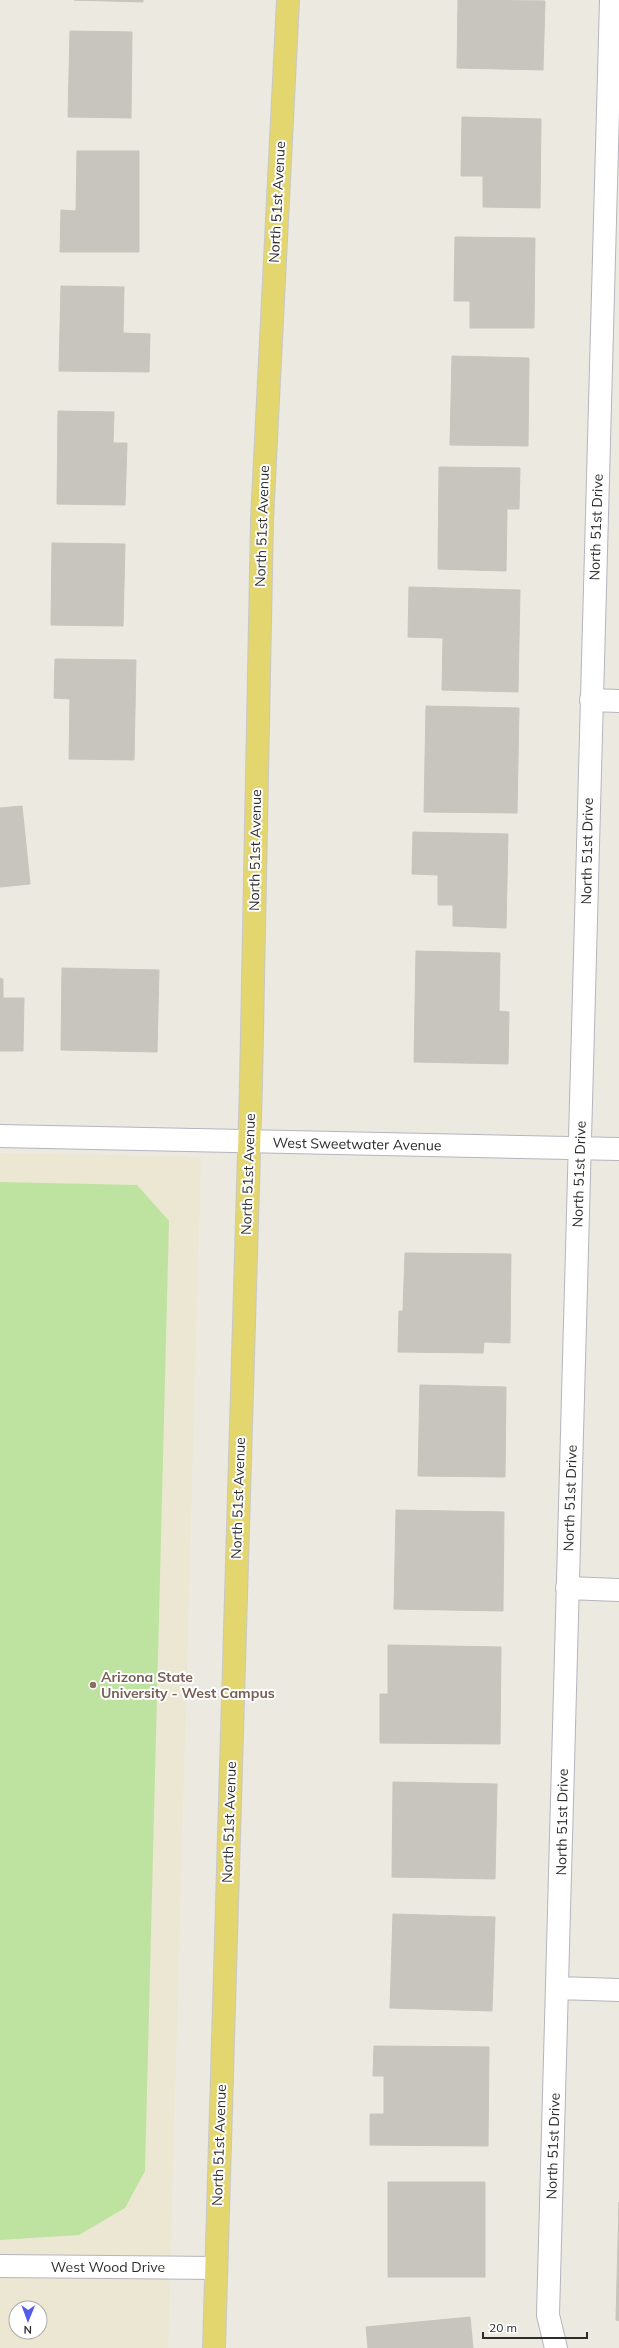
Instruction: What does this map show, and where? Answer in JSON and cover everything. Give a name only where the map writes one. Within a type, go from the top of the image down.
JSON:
[{"type":"main road","name":"North 51st Avenue","points":[[214,2348],[248,1142],[262,520],[288,0]]},
{"type":"street","name":"North 51st Drive","points":[[556,2348],[548,2315],[558,1988],[567,1588],[591,700],[612,271],[611,0]]},
{"type":"street","points":[[591,700],[619,701]]},
{"type":"street","name":"West Sweetwater Avenue","points":[[0,1136],[619,1149]]},
{"type":"street","points":[[567,1588],[619,1590]]},
{"type":"street","points":[[558,1988],[619,1990]]},
{"type":"street","name":"West Wood Drive","points":[[0,2266],[216,2268]]},
{"type":"shaded area","name":"Arizona State University - West Campus","points":[[0,1153],[201,1157],[168,2348],[0,2348]]},
{"type":"green space","name":"Arizona State University - West Campus","points":[[0,1182],[137,1185],[169,1221],[145,2171],[125,2208],[79,2235],[0,2240]]},
{"type":"building","points":[[74,0],[143,0],[143,2]]},
{"type":"building","points":[[458,0],[545,1],[543,70],[457,68]]},
{"type":"building","points":[[70,31],[132,32],[131,118],[68,117]]},
{"type":"building","points":[[462,117],[541,119],[540,208],[483,207],[483,176],[461,176]]},
{"type":"building","points":[[77,151],[139,151],[139,252],[60,252],[61,210],[76,211]]},
{"type":"building","points":[[455,237],[535,238],[534,328],[470,328],[470,301],[454,301]]},
{"type":"building","points":[[61,286],[124,287],[123,333],[150,334],[149,372],[59,371]]},
{"type":"building","points":[[452,356],[529,358],[528,446],[450,445]]},
{"type":"building","points":[[58,411],[114,412],[113,443],[127,443],[125,505],[57,504]]},
{"type":"building","points":[[439,467],[520,468],[519,509],[507,509],[506,571],[438,569]]},
{"type":"building","points":[[52,543],[125,544],[123,626],[51,625]]},
{"type":"building","points":[[409,587],[520,590],[518,692],[442,690],[443,638],[408,637]]},
{"type":"building","points":[[55,659],[136,660],[134,760],[69,759],[70,699],[54,698]]},
{"type":"building","points":[[426,706],[519,708],[517,813],[424,812]]},
{"type":"building","points":[[22,806],[30,884],[0,887],[0,808]]},
{"type":"building","points":[[413,832],[508,834],[506,928],[453,926],[453,905],[438,905],[438,875],[412,874]]},
{"type":"building","points":[[416,951],[500,953],[499,1011],[509,1012],[508,1064],[414,1062]]},
{"type":"building","points":[[62,968],[159,970],[157,1052],[61,1050]]},
{"type":"building","points":[[0,978],[3,979],[3,998],[24,998],[23,1051],[0,1051]]},
{"type":"building","points":[[405,1253],[511,1254],[510,1343],[484,1342],[483,1353],[398,1352],[399,1311],[403,1311]]},
{"type":"building","points":[[420,1385],[506,1387],[505,1477],[418,1476]]},
{"type":"building","points":[[396,1510],[504,1512],[503,1611],[394,1609]]},
{"type":"building","points":[[388,1645],[501,1647],[500,1744],[380,1743],[380,1694],[388,1694]]},
{"type":"building","points":[[393,1782],[497,1784],[495,1879],[392,1877]]},
{"type":"building","points":[[393,1914],[495,1917],[492,2011],[390,2008]]},
{"type":"building","points":[[374,2046],[489,2047],[488,2146],[370,2145],[370,2114],[384,2114],[384,2076],[373,2076]]},
{"type":"building","points":[[388,2182],[485,2182],[485,2277],[388,2277]]},
{"type":"building","points":[[619,2202],[619,2321],[616,2320]]},
{"type":"building","points":[[470,2317],[473,2348],[368,2348],[366,2327]]},
{"type":"place","name":"Arizona State University - West Campus","points":[[93,1685]]}]
